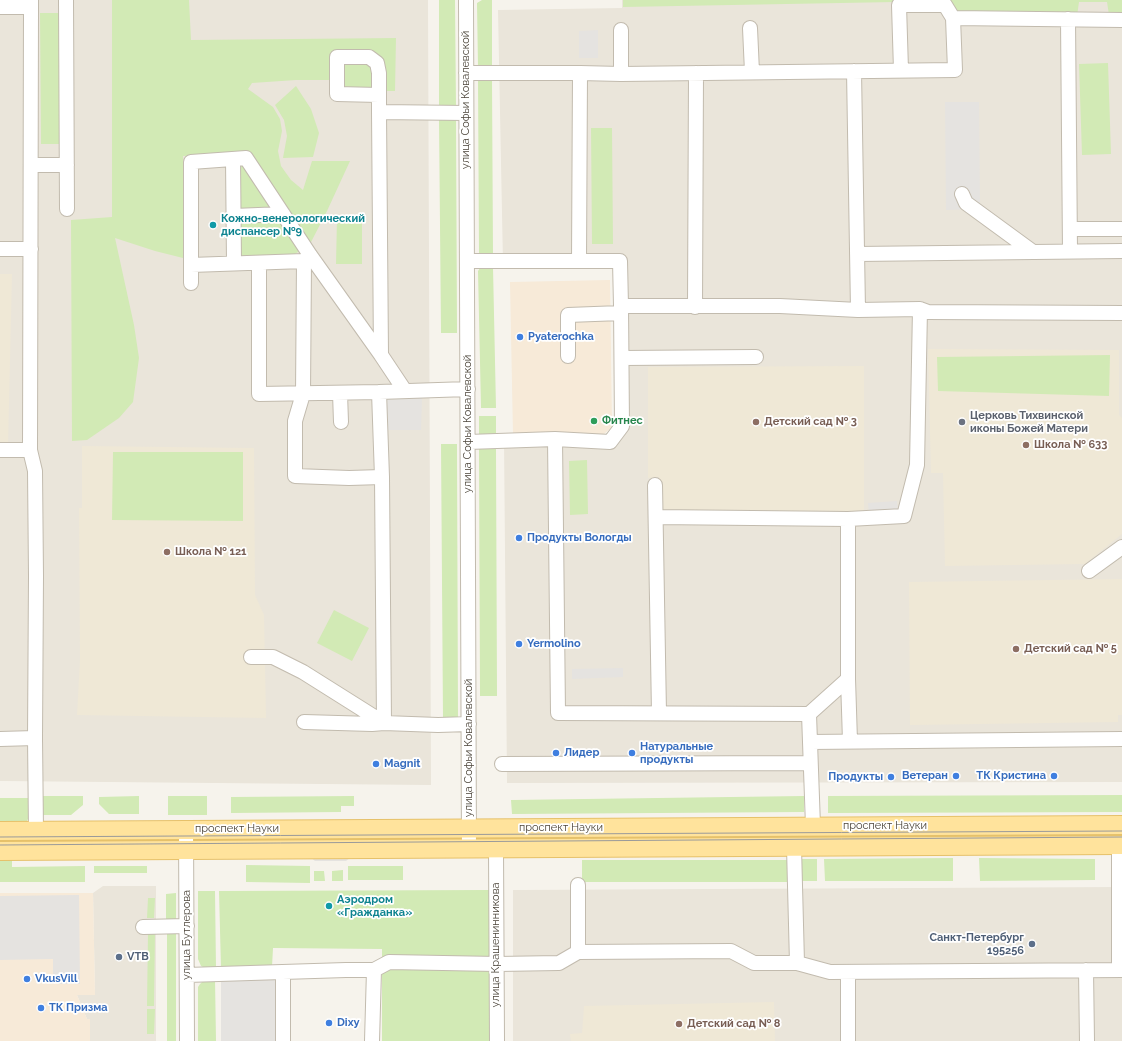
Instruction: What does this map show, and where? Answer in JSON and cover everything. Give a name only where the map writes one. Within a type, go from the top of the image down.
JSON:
[{"type":"main road","name":"проспект Науки","points":[[0,831],[1122,825]]},
{"type":"main road","name":"проспект Науки","points":[[0,850],[1120,845]]},
{"type":"street","points":[[66,0],[67,209]]},
{"type":"street","name":"улица Софьи Ковалевской","points":[[467,1],[466,113],[469,848]]},
{"type":"street","points":[[0,7],[31,3],[30,450],[35,471],[36,831]]},
{"type":"street","points":[[466,73],[621,74],[955,70],[953,18],[945,5],[899,5],[901,70]]},
{"type":"street","points":[[953,18],[1122,20]]},
{"type":"street","points":[[1068,19],[1070,252]]},
{"type":"street","points":[[750,28],[752,72]]},
{"type":"street","points":[[621,30],[621,74]]},
{"type":"street","points":[[854,71],[858,310]]},
{"type":"street","points":[[579,261],[580,73]]},
{"type":"street","points":[[695,307],[696,73]]},
{"type":"street","points":[[379,94],[381,355]]},
{"type":"street","points":[[380,112],[466,113]]},
{"type":"street","points":[[191,283],[191,162],[246,158],[283,214],[307,258],[381,355],[405,391]]},
{"type":"street","points":[[233,159],[234,264]]},
{"type":"street","points":[[31,165],[67,164]]},
{"type":"street","points":[[962,194],[966,204],[1034,252]]},
{"type":"street","points":[[234,216],[283,214]]},
{"type":"street","points":[[1070,229],[1122,229]]},
{"type":"street","points":[[0,249],[31,249]]},
{"type":"street","points":[[857,254],[1122,251]]},
{"type":"street","points":[[191,265],[259,263],[307,258]]},
{"type":"street","points":[[307,258],[303,394],[295,421],[295,476],[349,478],[382,477]]},
{"type":"street","points":[[467,261],[620,261],[622,358],[622,426],[610,442],[555,440],[468,442]]},
{"type":"street","points":[[259,263],[259,394],[468,389]]},
{"type":"street","points":[[568,356],[568,315],[621,310],[780,306],[858,310],[920,309],[928,312],[1122,313]]},
{"type":"street","points":[[656,517],[848,519],[904,516],[917,465],[920,309]]},
{"type":"street","points":[[622,358],[756,357]]},
{"type":"street","points":[[379,392],[382,477],[384,723]]},
{"type":"street","points":[[340,393],[341,422]]},
{"type":"street","points":[[555,440],[558,713],[809,714],[848,679]]},
{"type":"street","points":[[0,450],[30,450]]},
{"type":"street","points":[[655,485],[659,713]]},
{"type":"street","points":[[848,519],[848,679],[850,741]]},
{"type":"street","points":[[1089,572],[1122,547]]},
{"type":"street","points":[[251,657],[273,657],[303,672],[384,723]]},
{"type":"street","points":[[809,714],[813,826]]},
{"type":"street","points":[[304,722],[438,725],[469,724]]},
{"type":"street","points":[[0,739],[35,738]]},
{"type":"street","points":[[810,742],[1122,739]]},
{"type":"street","points":[[502,764],[810,763]]},
{"type":"street","name":"улица Бутлерова","points":[[186,830],[187,1041]]},
{"type":"street","points":[[187,975],[374,970],[389,962],[497,964],[559,963],[578,952],[731,951],[754,963],[797,963],[830,972],[1121,970],[1120,845]]},
{"type":"street","points":[[794,847],[797,963]]},
{"type":"street","name":"улица Крашенинникова","points":[[496,848],[496,1041]]},
{"type":"street","points":[[578,886],[578,952]]},
{"type":"street","points":[[143,927],[187,926]]},
{"type":"street","points":[[372,1041],[374,970]]},
{"type":"street","points":[[1086,970],[1087,1041]]},
{"type":"street","points":[[283,972],[283,1041]]},
{"type":"street","points":[[848,972],[848,1041]]},
{"type":"shaded area","points":[[0,0],[428,0],[431,785],[0,781]]},
{"type":"shaded area","points":[[622,0],[1122,0],[1122,782],[507,783],[504,438],[609,436],[619,425],[617,265],[503,264],[498,10],[622,8]]},
{"type":"shaded area","points":[[598,30],[598,58],[579,58],[579,31]]},
{"type":"shaded area","points":[[945,102],[979,102],[980,209],[946,210]]},
{"type":"shaded area","points":[[0,274],[12,274],[8,446],[0,445]]},
{"type":"shaded area","points":[[610,280],[612,427],[604,434],[513,436],[510,282]]},
{"type":"shaded area","name":"Школа № 633","points":[[928,349],[1119,350],[1119,415],[1122,418],[1122,534],[1085,564],[945,566],[943,473],[931,473]]},
{"type":"shaded area","name":"Детский сад № 3","points":[[864,366],[864,511],[661,512],[659,477],[648,478],[648,367]]},
{"type":"shaded area","points":[[422,397],[421,430],[386,430],[384,398]]},
{"type":"shaded area","name":"Школа № 121","points":[[82,446],[254,448],[255,595],[264,615],[266,718],[77,715],[80,660],[79,508],[82,508]]},
{"type":"shaded area","points":[[897,501],[898,512],[869,514],[868,503]]},
{"type":"shaded area","name":"Детский сад № 5","points":[[1122,579],[1122,715],[1118,715],[1118,722],[910,725],[909,582]]},
{"type":"shaded area","points":[[623,668],[623,677],[572,679],[572,669]]},
{"type":"shaded area","points":[[311,858],[350,858],[346,861],[315,861]]},
{"type":"shaded area","points":[[103,886],[156,886],[156,1041],[90,1041],[89,1019],[87,1019],[77,995],[95,994],[93,893]]},
{"type":"shaded area","points":[[1122,887],[1122,1041],[513,1041],[513,890]]},
{"type":"shaded area","points":[[0,893],[93,893],[95,995],[77,995],[87,1019],[90,1019],[90,1041],[0,1041]]},
{"type":"shaded area","points":[[79,895],[80,984],[58,984],[53,974],[53,959],[0,960],[0,896]]},
{"type":"shaded area","points":[[275,977],[276,1041],[221,1041],[221,978]]},
{"type":"shaded area","name":"Детский сад № 8","points":[[774,1002],[775,1041],[571,1041],[570,1034],[582,1033],[584,1006]]},
{"type":"green space","points":[[112,0],[189,0],[191,40],[396,38],[395,91],[341,91],[342,80],[296,80],[252,83],[248,89],[273,107],[280,119],[282,131],[278,151],[281,166],[291,180],[303,190],[312,161],[350,161],[310,244],[295,254],[239,258],[235,155],[183,156],[187,259],[155,251],[115,238],[134,325],[139,358],[133,402],[119,418],[87,440],[72,441],[71,220],[112,217]]},
{"type":"green space","points":[[439,0],[455,0],[456,108],[439,108]]},
{"type":"green space","points":[[482,0],[492,0],[492,68],[478,68],[477,3]]},
{"type":"green space","points":[[623,0],[1122,0],[1122,15],[1109,15],[1107,2],[1079,2],[1077,16],[956,14],[950,1],[623,7]]},
{"type":"green space","points":[[40,13],[59,13],[60,144],[41,144]]},
{"type":"green space","points":[[1108,63],[1111,154],[1082,155],[1079,64]]},
{"type":"green space","points":[[478,78],[492,78],[493,257],[480,256],[479,254]]},
{"type":"green space","points":[[296,86],[311,109],[319,133],[313,157],[283,158],[287,136],[284,120],[275,105]]},
{"type":"green space","points":[[456,118],[457,333],[441,333],[439,119]]},
{"type":"green space","points":[[591,128],[612,128],[613,244],[592,244]]},
{"type":"green space","points":[[337,218],[362,218],[362,264],[336,264]]},
{"type":"green space","points":[[482,267],[493,267],[496,408],[481,408],[478,271]]},
{"type":"green space","points":[[1110,355],[1109,396],[938,391],[937,357]]},
{"type":"green space","points":[[479,416],[496,416],[496,438],[479,439]]},
{"type":"green space","points":[[441,444],[457,444],[458,721],[443,721]]},
{"type":"green space","points":[[479,448],[496,448],[497,696],[480,696]]},
{"type":"green space","points":[[113,452],[243,452],[243,521],[112,520]]},
{"type":"green space","points":[[587,460],[588,514],[570,515],[569,461]]},
{"type":"green space","points":[[334,610],[369,628],[352,661],[317,643]]},
{"type":"green space","points":[[1122,795],[1122,812],[828,813],[828,796]]},
{"type":"green space","points":[[42,796],[83,796],[83,805],[71,815],[42,815]]},
{"type":"green space","points":[[139,796],[139,814],[109,814],[99,804],[99,797]]},
{"type":"green space","points":[[168,796],[207,796],[207,815],[168,815]]},
{"type":"green space","points":[[354,796],[354,806],[341,806],[341,812],[231,813],[231,797]]},
{"type":"green space","points":[[804,796],[804,812],[512,814],[511,800]]},
{"type":"green space","points":[[0,798],[29,798],[29,817],[27,821],[0,821]]},
{"type":"green space","points":[[953,858],[953,881],[825,881],[824,859]]},
{"type":"green space","points":[[979,858],[1095,859],[1095,880],[980,881]]},
{"type":"green space","points":[[0,859],[12,859],[12,867],[85,866],[85,882],[0,882]]},
{"type":"green space","points":[[799,859],[817,859],[817,881],[799,881]]},
{"type":"green space","points":[[582,860],[790,860],[791,882],[582,882]]},
{"type":"green space","points":[[246,865],[310,866],[310,883],[246,882]]},
{"type":"green space","points":[[94,866],[147,866],[147,873],[94,873]]},
{"type":"green space","points":[[348,866],[403,866],[403,880],[348,880]]},
{"type":"green space","points":[[343,870],[343,881],[332,881],[332,871]]},
{"type":"green space","points":[[314,871],[324,871],[325,881],[314,881]]},
{"type":"green space","points":[[489,890],[490,1041],[382,1041],[382,949],[273,948],[272,967],[221,969],[219,891]]},
{"type":"green space","points":[[198,891],[215,891],[216,969],[201,966],[198,959]]},
{"type":"green space","points":[[176,893],[176,919],[166,920],[166,894]]},
{"type":"green space","points":[[148,898],[155,898],[154,918],[147,918]]},
{"type":"green space","points":[[148,932],[155,932],[154,1006],[147,1006]]},
{"type":"green space","points":[[167,932],[176,934],[176,1041],[167,1041]]},
{"type":"green space","points":[[215,978],[216,1041],[198,1041],[198,987],[203,981]]},
{"type":"green space","points":[[147,1009],[155,1009],[154,1034],[147,1034]]},
{"type":"tram line","points":[[0,837],[1122,831]]},
{"type":"tram line","points":[[0,845],[1122,837]]},
{"type":"place","name":"Кожно-венерологический диспансер №9","points":[[213,225]]},
{"type":"place","name":"Pyaterochka","points":[[520,337]]},
{"type":"place","name":"Фитнес","points":[[594,421]]},
{"type":"place","name":"Детский сад № 3","points":[[756,422]]},
{"type":"place","name":"Церковь Тихвинской иконы Божей Матери","points":[[962,422]]},
{"type":"place","name":"Школа № 633","points":[[1026,445]]},
{"type":"place","name":"Продукты Вологды","points":[[519,538]]},
{"type":"place","name":"Школа № 121","points":[[167,552]]},
{"type":"place","name":"Yermolino","points":[[519,644]]},
{"type":"place","name":"Детский сад № 5","points":[[1016,649]]},
{"type":"place","name":"Лидер","points":[[556,753]]},
{"type":"place","name":"Натуральные продукты","points":[[632,753]]},
{"type":"place","name":"Magnit","points":[[376,764]]},
{"type":"place","name":"Ветеран","points":[[956,776]]},
{"type":"place","name":"ТК Кристина","points":[[1054,776]]},
{"type":"place","name":"Продукты","points":[[891,777]]},
{"type":"place","name":"Аэродром «Гражданка»","points":[[329,906]]},
{"type":"place","name":"Санкт-Петербург 195256","points":[[1032,944]]},
{"type":"place","name":"VTB","points":[[119,957]]},
{"type":"place","name":"VkusVill","points":[[27,979]]},
{"type":"place","name":"ТК Призма","points":[[41,1008]]},
{"type":"place","name":"Dixy","points":[[329,1023]]},
{"type":"place","name":"Детский сад № 8","points":[[679,1024]]}]
